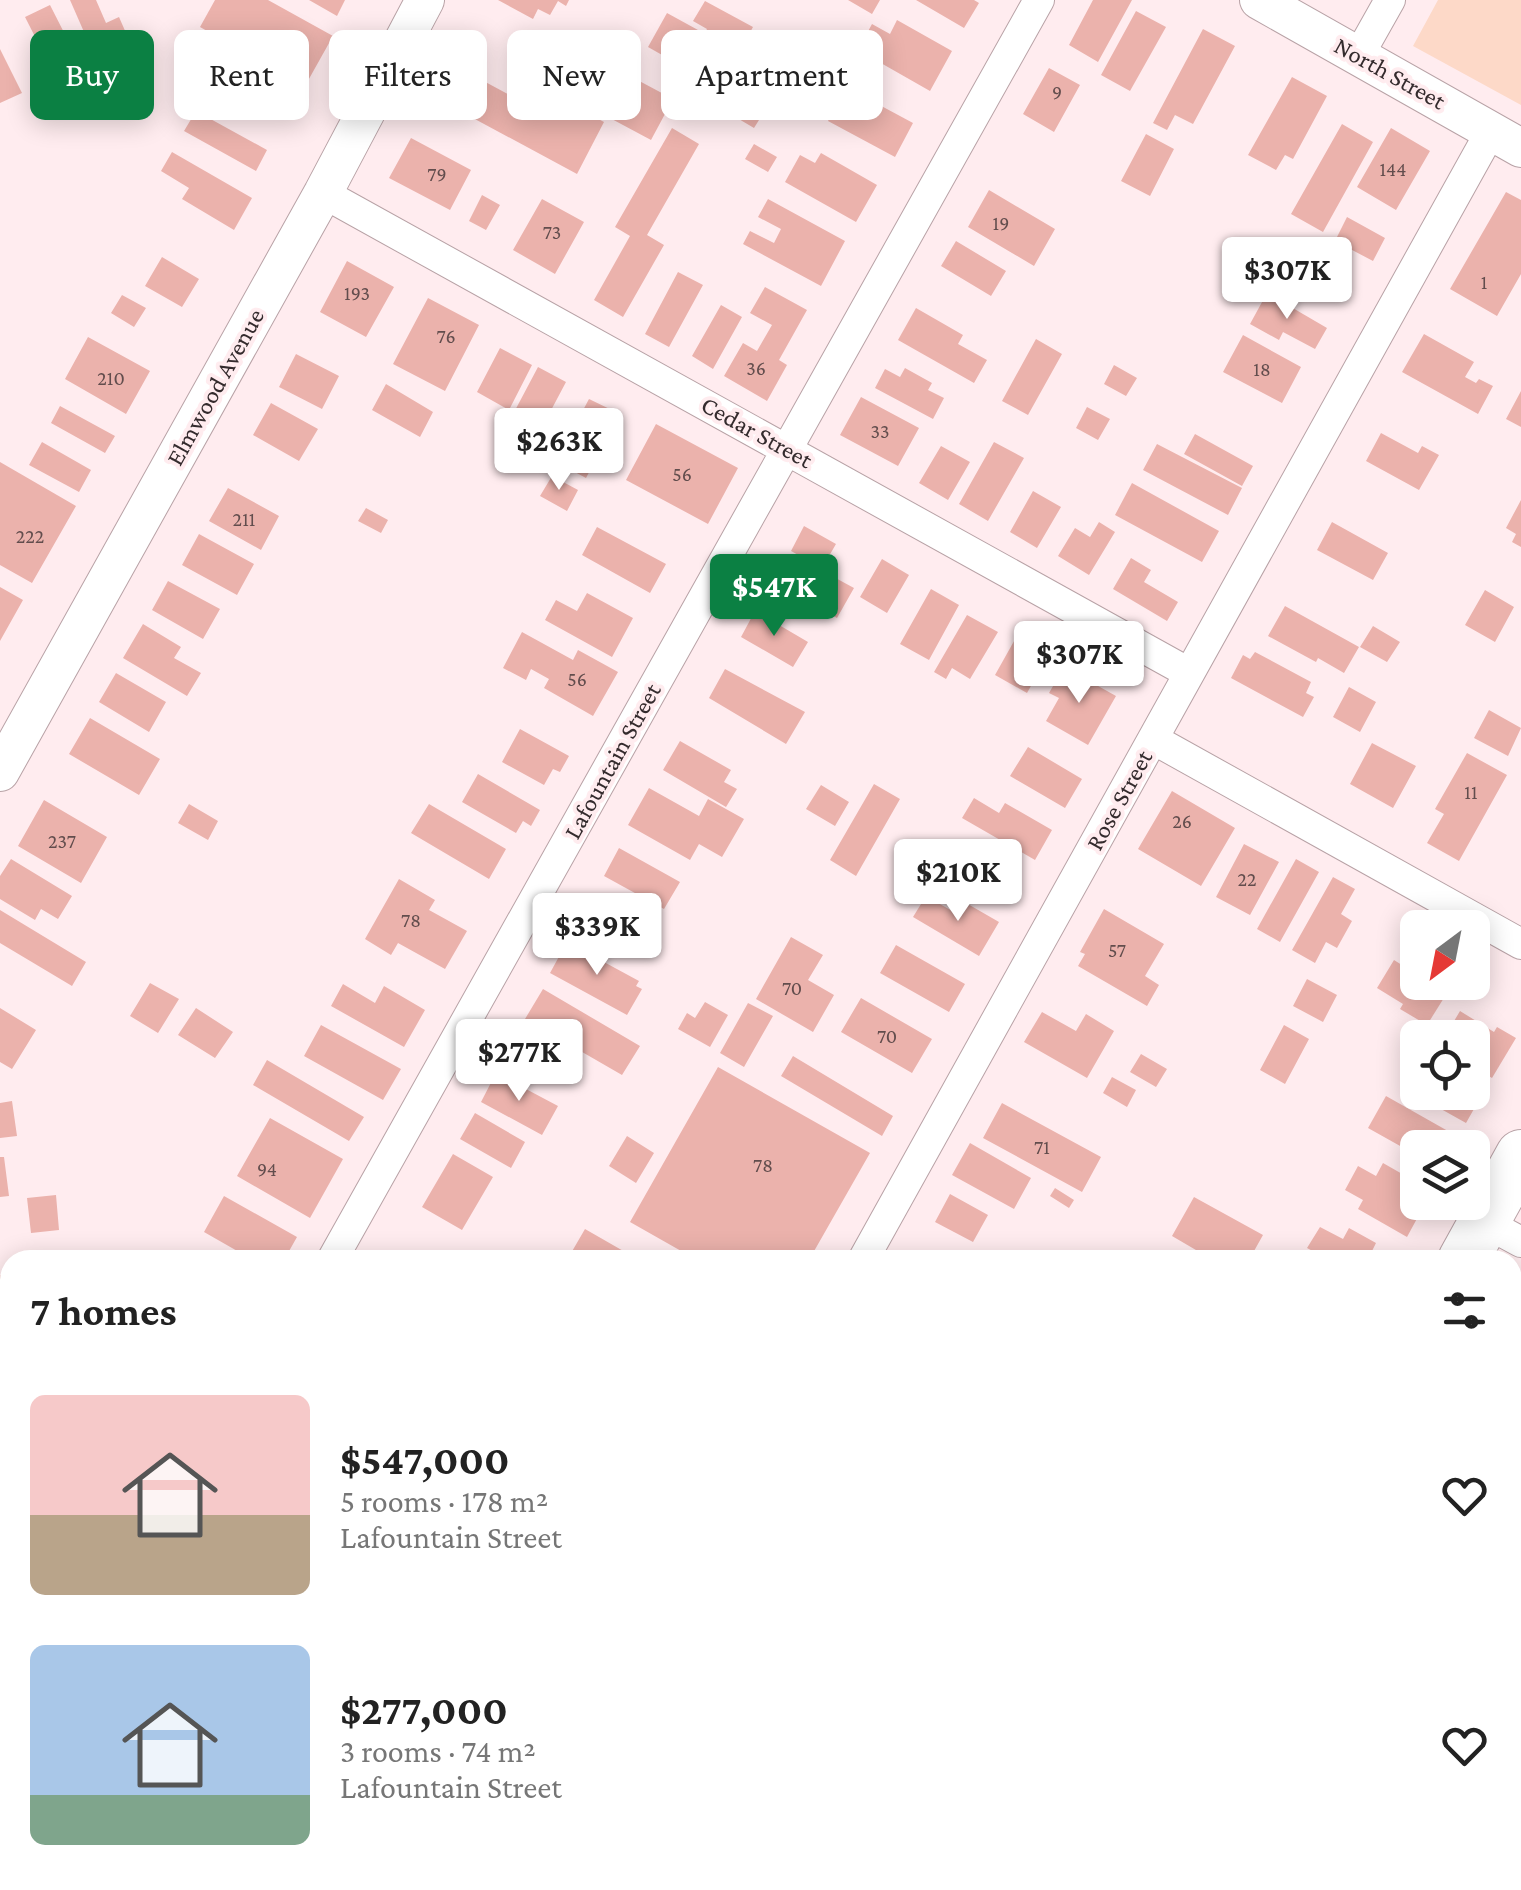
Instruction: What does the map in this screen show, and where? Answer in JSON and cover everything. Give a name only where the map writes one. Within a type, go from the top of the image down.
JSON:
[{"type":"main road","points":[[1489,1241],[1521,1155]]},
{"type":"street","name":"Elmwood Avenue","points":[[0,772],[323,194],[425,0]]},
{"type":"street","name":"Lafountain Street","points":[[338,1250],[1039,0]]},
{"type":"street","name":"North Street","points":[[1259,0],[1506,139]]},
{"type":"street","points":[[1359,55],[1390,0]]},
{"type":"street","name":"Rose Street","points":[[869,1250],[1189,674],[1506,139]]},
{"type":"street","name":"Cedar Street","points":[[323,194],[1189,674]]},
{"type":"street","points":[[1153,739],[1521,944]]},
{"type":"shaded area","points":[[1438,0],[1521,0],[1521,105],[1413,46]]},
{"type":"building","points":[[70,0],[96,0],[106,23],[119,17],[125,30],[83,30]]},
{"type":"building","points":[[215,0],[268,0],[329,34],[329,43],[309,79],[309,30],[200,27]]},
{"type":"building","points":[[309,0],[345,0],[337,16]]},
{"type":"building","points":[[498,0],[569,0],[566,6],[558,1],[550,15],[538,9],[533,19]]},
{"type":"building","points":[[848,0],[880,0],[872,14]]},
{"type":"building","points":[[916,0],[974,0],[979,3],[964,28]]},
{"type":"building","points":[[1093,0],[1132,0],[1098,62],[1069,45]]},
{"type":"building","points":[[705,1],[753,27],[706,30],[693,21]]},
{"type":"building","points":[[50,5],[63,30],[32,30],[25,17]]},
{"type":"building","points":[[1136,11],[1166,27],[1130,91],[1101,75]]},
{"type":"building","points":[[667,13],[698,30],[661,30],[661,54],[648,47]]},
{"type":"building","points":[[897,20],[952,51],[930,91],[883,64],[883,30],[890,34]]},
{"type":"building","points":[[1203,29],[1235,46],[1193,124],[1175,115],[1167,130],[1153,123]]},
{"type":"building","points":[[0,49],[22,93],[0,103]]},
{"type":"building","points":[[1049,68],[1080,85],[1054,132],[1023,114]]},
{"type":"building","points":[[1292,77],[1327,96],[1293,159],[1285,155],[1276,170],[1248,155]]},
{"type":"building","points":[[641,82],[661,93],[662,120],[651,140],[614,120],[641,120]]},
{"type":"building","points":[[487,83],[507,94],[507,120],[604,122],[577,174],[477,120],[487,120]]},
{"type":"building","points":[[883,107],[913,123],[895,157],[828,121],[883,120]]},
{"type":"building","points":[[191,120],[212,120],[267,150],[256,171],[184,131]]},
{"type":"building","points":[[740,120],[759,120],[754,128]]},
{"type":"building","points":[[1342,124],[1373,142],[1323,232],[1291,214]]},
{"type":"building","points":[[672,128],[699,144],[647,235],[664,245],[623,317],[594,300],[630,236],[615,227]]},
{"type":"building","points":[[1391,128],[1430,151],[1396,210],[1357,187]]},
{"type":"building","points":[[1146,134],[1174,149],[1150,196],[1121,181]]},
{"type":"building","points":[[411,138],[471,170],[450,210],[389,178]]},
{"type":"building","points":[[754,144],[777,157],[768,172],[745,159]]},
{"type":"building","points":[[172,152],[252,198],[234,230],[182,199],[189,188],[161,171]]},
{"type":"building","points":[[821,153],[877,185],[856,222],[785,182],[800,155],[815,163]]},
{"type":"building","points":[[989,190],[1055,229],[1034,266],[968,227]]},
{"type":"building","points":[[1506,192],[1521,200],[1521,274],[1497,316],[1450,289]]},
{"type":"building","points":[[482,195],[500,205],[486,230],[469,221]]},
{"type":"building","points":[[542,199],[584,222],[555,274],[513,250]]},
{"type":"building","points":[[768,199],[845,241],[821,286],[743,244],[750,231],[774,243],[781,229],[758,217]]},
{"type":"building","points":[[1347,217],[1385,238],[1373,261],[1335,241]]},
{"type":"building","points":[[956,241],[1006,271],[991,296],[941,266]]},
{"type":"building","points":[[162,257],[199,279],[182,307],[145,286]]},
{"type":"building","points":[[347,261],[394,287],[366,337],[320,312]]},
{"type":"building","points":[[678,272],[703,285],[669,347],[645,334]]},
{"type":"building","points":[[765,287],[807,310],[779,360],[787,365],[767,401],[724,376],[743,343],[757,351],[772,325],[750,313]]},
{"type":"building","points":[[1267,293],[1327,328],[1315,349],[1283,332],[1279,340],[1250,324]]},
{"type":"building","points":[[122,295],[146,308],[134,327],[111,313]]},
{"type":"building","points":[[428,298],[479,325],[445,391],[393,364]]},
{"type":"building","points":[[721,305],[742,317],[713,369],[692,356]]},
{"type":"building","points":[[916,308],[963,335],[958,344],[987,360],[974,383],[898,340]]},
{"type":"building","points":[[1424,334],[1474,362],[1465,377],[1493,386],[1478,414],[1402,372]]},
{"type":"building","points":[[1243,335],[1301,367],[1282,403],[1223,372]]},
{"type":"building","points":[[88,337],[150,371],[126,414],[65,379]]},
{"type":"building","points":[[1036,339],[1062,354],[1028,415],[1002,401]]},
{"type":"building","points":[[500,348],[532,365],[509,410],[477,392]]},
{"type":"building","points":[[296,354],[339,376],[322,409],[279,387]]},
{"type":"building","points":[[1114,365],[1137,378],[1126,396],[1104,384]]},
{"type":"building","points":[[538,367],[566,382],[539,433],[511,418]]},
{"type":"building","points":[[905,368],[932,383],[928,390],[944,398],[933,419],[875,388],[885,369],[900,377]]},
{"type":"building","points":[[386,384],[433,412],[420,437],[372,410]]},
{"type":"building","points":[[1521,391],[1521,427],[1506,419]]},
{"type":"building","points":[[861,397],[919,428],[898,466],[840,435]]},
{"type":"building","points":[[589,399],[620,414],[586,478],[543,455],[553,435],[566,442]]},
{"type":"building","points":[[271,403],[318,429],[299,461],[253,435]]},
{"type":"building","points":[[60,406],[115,436],[105,453],[51,423]]},
{"type":"building","points":[[1087,407],[1110,419],[1098,440],[1076,428]]},
{"type":"building","points":[[656,424],[738,468],[708,524],[626,480]]},
{"type":"building","points":[[1381,433],[1418,453],[1422,446],[1439,455],[1419,490],[1366,461]]},
{"type":"building","points":[[1195,434],[1253,466],[1242,486],[1184,454]]},
{"type":"building","points":[[42,442],[91,470],[79,492],[29,465]]},
{"type":"building","points":[[994,442],[1024,458],[988,521],[959,504]]},
{"type":"building","points":[[1157,444],[1242,488],[1228,515],[1143,470]]},
{"type":"building","points":[[941,446],[970,462],[948,500],[919,483]]},
{"type":"building","points":[[0,462],[76,506],[32,583],[0,565]]},
{"type":"building","points":[[552,476],[578,490],[567,511],[540,496]]},
{"type":"building","points":[[1132,483],[1219,531],[1202,562],[1115,515]]},
{"type":"building","points":[[228,488],[279,516],[261,550],[209,521]]},
{"type":"building","points":[[1033,491],[1061,507],[1037,548],[1010,532]]},
{"type":"building","points":[[1521,500],[1521,547],[1512,542],[1516,534],[1506,528]]},
{"type":"building","points":[[366,508],[388,520],[381,533],[358,521]]},
{"type":"building","points":[[1099,522],[1115,532],[1089,575],[1058,556],[1075,528],[1090,537]]},
{"type":"building","points":[[1332,522],[1388,553],[1373,580],[1317,550]]},
{"type":"building","points":[[804,526],[836,544],[822,568],[791,551]]},
{"type":"building","points":[[597,527],[666,564],[650,593],[582,555]]},
{"type":"building","points":[[199,534],[254,564],[237,595],[182,565]]},
{"type":"building","points":[[786,557],[826,580],[830,575],[854,588],[837,618],[824,610],[819,618],[767,589]]},
{"type":"building","points":[[1131,558],[1151,570],[1144,582],[1178,602],[1167,621],[1113,589]]},
{"type":"building","points":[[882,559],[909,575],[887,613],[860,597]]},
{"type":"building","points":[[168,581],[220,609],[203,639],[152,610]]},
{"type":"building","points":[[0,587],[23,600],[0,641]]},
{"type":"building","points":[[931,589],[959,605],[929,660],[900,644]]},
{"type":"building","points":[[1485,590],[1514,607],[1495,642],[1465,625]]},
{"type":"building","points":[[587,593],[633,618],[612,657],[545,620],[556,600],[577,611]]},
{"type":"building","points":[[1285,606],[1359,647],[1344,673],[1268,636]]},
{"type":"building","points":[[755,611],[808,642],[793,667],[741,637]]},
{"type":"building","points":[[967,615],[998,632],[970,679],[952,668],[946,679],[934,672]]},
{"type":"building","points":[[143,624],[181,647],[174,658],[201,673],[187,696],[123,658]]},
{"type":"building","points":[[1373,626],[1400,642],[1387,662],[1360,647]]},
{"type":"building","points":[[522,632],[573,660],[578,650],[618,672],[593,716],[544,688],[549,679],[531,669],[526,680],[503,668]]},
{"type":"building","points":[[1018,634],[1050,652],[1027,693],[995,675]]},
{"type":"building","points":[[1255,652],[1311,682],[1306,693],[1314,697],[1303,717],[1231,678],[1243,655],[1250,659]]},
{"type":"building","points":[[1064,667],[1116,696],[1088,745],[1046,721],[1059,698],[1049,693]]},
{"type":"building","points":[[725,669],[805,712],[786,744],[709,698]]},
{"type":"building","points":[[116,673],[166,702],[149,732],[99,702]]},
{"type":"building","points":[[1349,687],[1376,702],[1360,732],[1333,717]]},
{"type":"building","points":[[1489,710],[1521,728],[1508,756],[1474,738]]},
{"type":"building","points":[[90,718],[160,759],[139,795],[69,754]]},
{"type":"building","points":[[520,729],[569,756],[560,772],[553,769],[544,785],[502,762]]},
{"type":"building","points":[[680,741],[731,770],[724,782],[737,789],[726,807],[663,770]]},
{"type":"building","points":[[1372,743],[1416,766],[1393,808],[1350,784]]},
{"type":"building","points":[[1028,747],[1082,779],[1065,808],[1010,776]]},
{"type":"building","points":[[1467,753],[1507,775],[1459,861],[1427,843],[1444,814],[1435,809]]},
{"type":"building","points":[[478,774],[540,810],[531,826],[523,821],[516,833],[462,802]]},
{"type":"building","points":[[874,784],[900,799],[856,876],[830,860]]},
{"type":"building","points":[[821,785],[849,802],[835,826],[806,809]]},
{"type":"building","points":[[649,788],[699,816],[708,799],[744,819],[722,857],[699,844],[690,860],[628,825]]},
{"type":"building","points":[[1172,791],[1235,828],[1201,886],[1138,849]]},
{"type":"building","points":[[974,798],[999,813],[1005,803],[1052,830],[1035,860],[962,818]]},
{"type":"building","points":[[44,800],[107,837],[81,883],[18,846]]},
{"type":"building","points":[[189,804],[218,821],[208,840],[178,823]]},
{"type":"building","points":[[429,804],[506,849],[489,879],[411,833]]},
{"type":"building","points":[[1244,844],[1279,862],[1250,915],[1216,897]]},
{"type":"building","points":[[619,848],[680,882],[664,909],[604,876]]},
{"type":"building","points":[[11,859],[72,896],[58,919],[41,909],[35,920],[0,899],[0,876]]},
{"type":"building","points":[[1296,859],[1319,872],[1280,942],[1257,929]]},
{"type":"building","points":[[1333,877],[1355,889],[1341,914],[1352,921],[1337,948],[1326,942],[1315,963],[1292,950]]},
{"type":"building","points":[[399,879],[435,900],[429,910],[467,931],[445,969],[398,943],[391,955],[365,939]]},
{"type":"building","points":[[594,895],[641,921],[626,947],[579,921]]},
{"type":"building","points":[[926,896],[959,915],[966,903],[999,922],[979,956],[913,917]]},
{"type":"building","points":[[1104,909],[1164,944],[1145,976],[1159,985],[1147,1006],[1078,966],[1085,954],[1080,952]]},
{"type":"building","points":[[0,910],[86,962],[72,986],[0,943]]},
{"type":"building","points":[[791,937],[823,955],[808,980],[834,995],[813,1032],[756,999]]},
{"type":"building","points":[[567,942],[639,981],[636,986],[642,989],[627,1015],[550,973]]},
{"type":"building","points":[[896,945],[965,984],[949,1012],[880,973]]},
{"type":"building","points":[[1394,960],[1400,964],[1400,1000],[1443,1000],[1430,1020],[1419,1020],[1400,1009],[1403,1004],[1377,988]]},
{"type":"building","points":[[1307,979],[1337,995],[1323,1022],[1293,1006]]},
{"type":"building","points":[[150,983],[179,999],[158,1033],[130,1016]]},
{"type":"building","points":[[343,984],[375,1003],[384,986],[425,1010],[404,1047],[331,1006]]},
{"type":"building","points":[[543,989],[640,1046],[622,1075],[525,1019]]},
{"type":"building","points":[[861,998],[932,1039],[912,1073],[841,1032]]},
{"type":"building","points":[[705,1002],[728,1015],[710,1047],[678,1029],[687,1013],[695,1018]]},
{"type":"building","points":[[748,1003],[773,1016],[744,1067],[720,1053]]},
{"type":"building","points":[[0,1008],[36,1030],[12,1069],[0,1062]]},
{"type":"building","points":[[196,1008],[233,1032],[215,1058],[178,1035]]},
{"type":"building","points":[[1460,1011],[1475,1020],[1455,1020]]},
{"type":"building","points":[[1042,1012],[1076,1031],[1086,1014],[1114,1031],[1087,1078],[1024,1042]]},
{"type":"building","points":[[321,1025],[401,1069],[383,1100],[304,1056]]},
{"type":"building","points":[[1284,1025],[1309,1039],[1285,1084],[1260,1070]]},
{"type":"building","points":[[1497,1027],[1516,1038],[1492,1078],[1490,1030],[1494,1032]]},
{"type":"building","points":[[1141,1054],[1167,1069],[1156,1087],[1130,1072]]},
{"type":"building","points":[[793,1056],[893,1116],[882,1136],[781,1076]]},
{"type":"building","points":[[267,1060],[364,1117],[349,1141],[253,1085]]},
{"type":"building","points":[[718,1067],[870,1153],[815,1250],[679,1250],[630,1222]]},
{"type":"building","points":[[496,1073],[558,1106],[542,1135],[481,1102]]},
{"type":"building","points":[[1112,1077],[1136,1090],[1127,1107],[1103,1093]]},
{"type":"building","points":[[1386,1096],[1400,1104],[1400,1110],[1411,1110],[1446,1130],[1400,1130],[1400,1146],[1368,1128]]},
{"type":"building","points":[[12,1101],[17,1136],[0,1138],[0,1103]]},
{"type":"building","points":[[1002,1103],[1101,1157],[1082,1192],[983,1138]]},
{"type":"building","points":[[1443,1110],[1473,1110],[1466,1123]]},
{"type":"building","points":[[475,1113],[525,1142],[511,1168],[460,1139]]},
{"type":"building","points":[[270,1118],[343,1159],[310,1218],[237,1176]]},
{"type":"building","points":[[627,1136],[654,1153],[636,1183],[609,1166]]},
{"type":"building","points":[[970,1143],[1031,1178],[1014,1209],[952,1175]]},
{"type":"building","points":[[453,1154],[493,1177],[462,1230],[422,1207]]},
{"type":"building","points":[[0,1157],[4,1157],[9,1196],[0,1197]]},
{"type":"building","points":[[1383,1163],[1400,1173],[1400,1220],[1416,1220],[1407,1237],[1358,1209],[1363,1200],[1345,1190],[1358,1166],[1376,1176]]},
{"type":"building","points":[[1055,1188],[1074,1200],[1069,1208],[1050,1196]]},
{"type":"building","points":[[950,1194],[988,1215],[973,1242],[935,1222]]},
{"type":"building","points":[[56,1195],[59,1230],[31,1233],[27,1198]]},
{"type":"building","points":[[224,1196],[297,1237],[290,1250],[236,1250],[204,1232]]},
{"type":"building","points":[[1194,1197],[1263,1235],[1255,1250],[1196,1250],[1172,1236]]},
{"type":"building","points":[[1320,1227],[1343,1239],[1349,1228],[1376,1243],[1372,1250],[1307,1248]]},
{"type":"building","points":[[585,1229],[622,1250],[573,1250]]}]
